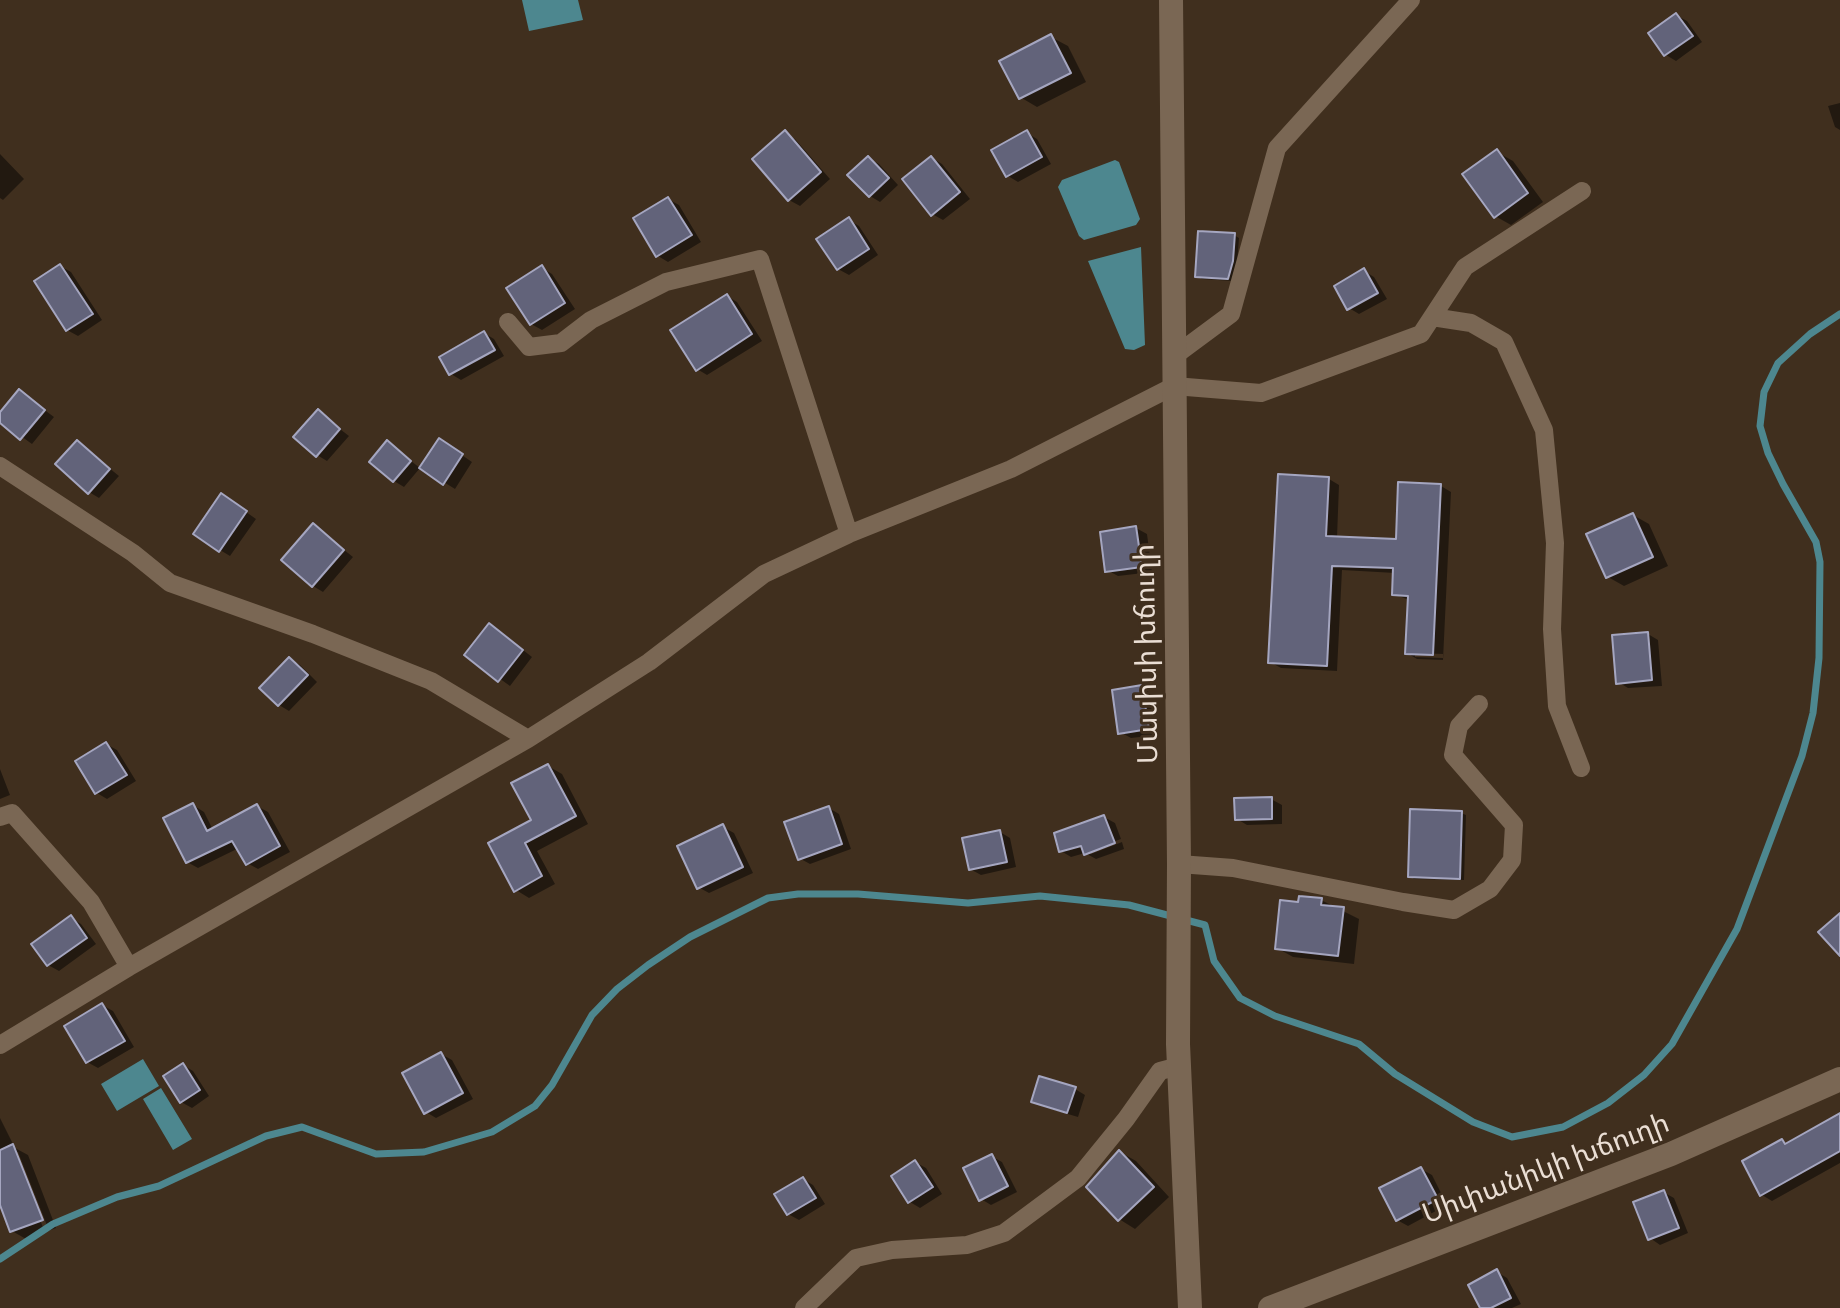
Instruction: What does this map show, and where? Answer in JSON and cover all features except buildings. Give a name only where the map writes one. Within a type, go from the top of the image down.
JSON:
[{"type":"main road","name":"Մասիսի խճուղի","points":[[1171,0],[1178,1055],[1190,1308]]},
{"type":"main road","name":"Սիփանիկի խճուղի","points":[[1270,1308],[1671,1154],[1840,1079]]},
{"type":"street","points":[[1173,357],[1231,314],[1277,148],[1411,0]]},
{"type":"street","points":[[0,1045],[129,967],[528,739],[649,662],[764,574],[849,534],[1011,469],[1174,386],[1261,393],[1421,334],[1465,267],[1582,191]]},
{"type":"street","points":[[508,322],[529,347],[561,343],[591,320],[666,282],[760,259],[849,534]]},
{"type":"street","points":[[1432,317],[1471,323],[1504,342],[1544,430],[1555,543],[1552,629],[1557,706],[1581,768]]},
{"type":"street","points":[[0,466],[133,553],[170,583],[313,634],[431,681],[528,739]]},
{"type":"street","points":[[1179,864],[1233,868],[1454,910],[1490,889],[1512,860],[1514,825],[1453,755],[1459,726],[1479,704]]},
{"type":"street","points":[[0,817],[12,813],[91,902],[129,967]]},
{"type":"street","points":[[804,1308],[856,1258],[892,1250],[967,1245],[1004,1233],[1078,1178],[1160,1071],[1178,1055]]},
{"type":"water","points":[[522,0],[578,0],[583,20],[529,31]]},
{"type":"water","points":[[1115,160],[1119,162],[1140,219],[1136,225],[1084,240],[1079,236],[1058,187],[1062,180]]},
{"type":"water","points":[[1141,247],[1145,345],[1134,350],[1125,349],[1088,261]]},
{"type":"water","points":[[143,1059],[159,1086],[117,1111],[101,1084]]},
{"type":"water","points":[[161,1088],[192,1139],[173,1150],[143,1099]]},
{"type":"waterway","points":[[0,1259],[53,1224],[117,1197],[159,1186],[266,1136],[302,1127],[376,1154],[424,1152],[492,1132],[535,1106],[552,1085],[592,1015],[617,989],[690,937],[768,898],[798,894],[858,894],[968,903],[1040,896],[1129,905],[1205,925],[1214,961],[1240,998],[1275,1016],[1359,1044],[1395,1074],[1473,1122],[1512,1137],[1563,1127],[1608,1103],[1644,1075],[1672,1044],[1737,929],[1802,756],[1813,713],[1819,658],[1820,562],[1816,542],[1768,453],[1760,426],[1764,392],[1778,363],[1810,334],[1840,314]]}]
